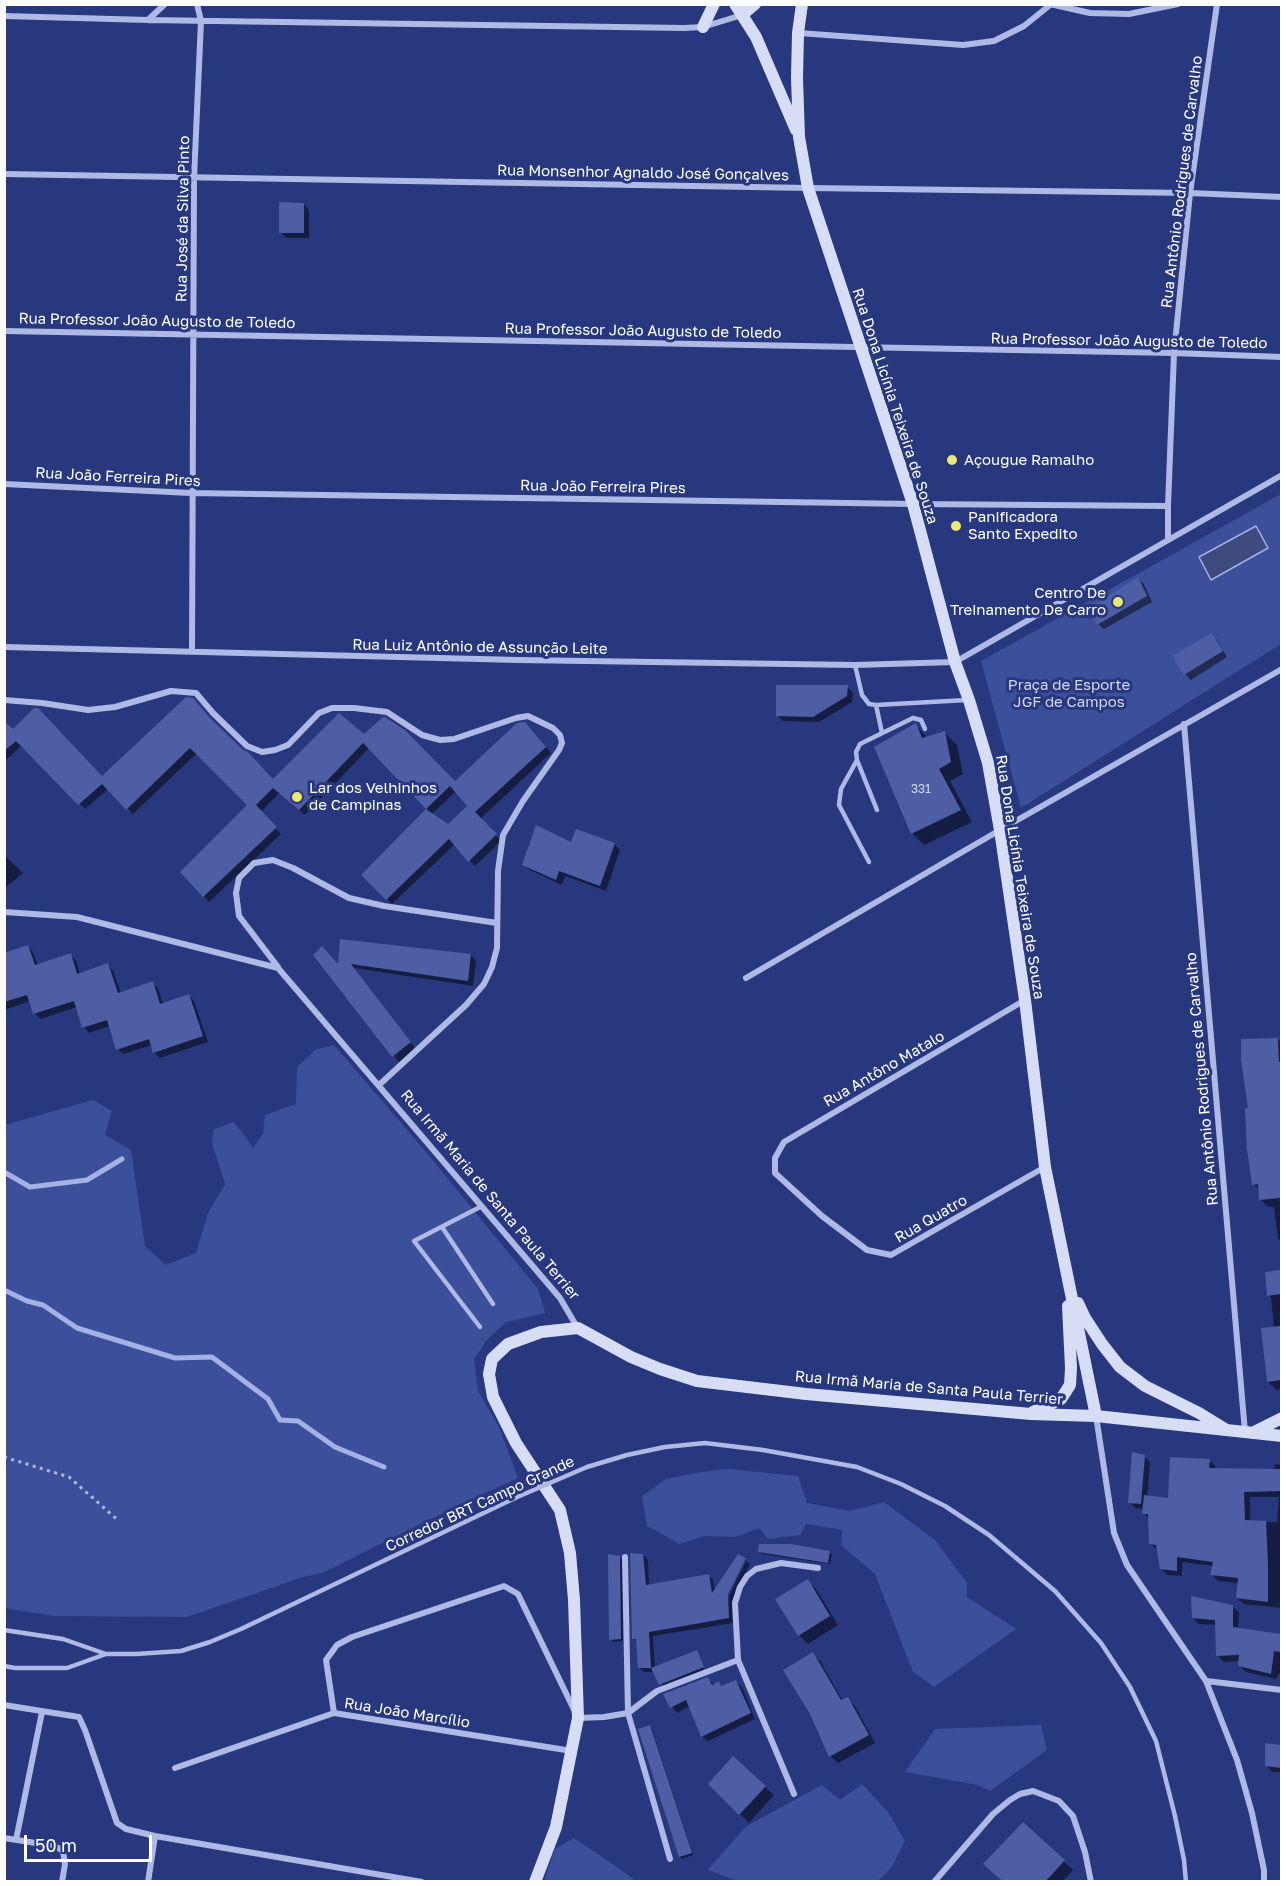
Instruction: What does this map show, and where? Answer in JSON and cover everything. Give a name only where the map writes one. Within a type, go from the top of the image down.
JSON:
[{"type":"main road","points":[[703,27],[714,4]]},
{"type":"main road","points":[[755,4],[738,10],[756,37],[799,137]]},
{"type":"main road","name":"Rua Dona Licínia Teixeira de Souza","points":[[801,4],[797,78],[799,137],[808,188],[913,504],[955,662],[988,763],[1025,1000],[1045,1167],[1096,1416]]},
{"type":"main road","points":[[1031,1414],[1061,1399],[1070,1385],[1069,1281]]},
{"type":"main road","points":[[1069,1281],[1085,1318],[1120,1367],[1145,1386],[1229,1431]]},
{"type":"main road","points":[[535,1881],[556,1827],[578,1718],[570,1553],[560,1510],[516,1443],[494,1397],[489,1374],[492,1359],[508,1344],[541,1332],[578,1328]]},
{"type":"main road","name":"Rua Irmã Maria de Santa Paula Terrier","points":[[578,1328],[631,1357],[698,1382],[1031,1414],[1096,1416],[1281,1436]]},
{"type":"main road","points":[[1249,1433],[1281,1418]]},
{"type":"street","points":[[148,20],[165,4]]},
{"type":"street","name":"Rua José da Silva Pinto","points":[[192,651],[194,178],[201,21],[197,4]]},
{"type":"street","points":[[798,33],[963,45],[994,41],[1024,26],[1050,5],[1090,13],[1129,14],[1178,4]]},
{"type":"street","name":"Rua Antônio Rodrigues de Carvalho","points":[[1168,506],[1174,352],[1190,193],[1217,4]]},
{"type":"street","points":[[4,16],[684,28],[703,27],[738,10]]},
{"type":"street","name":"Rua Monsenhor Agnaldo José Gonçalves","points":[[4,174],[1190,193],[1281,197]]},
{"type":"street","name":"Rua Professor João Augusto de Toledo","points":[[4,331],[1174,352],[1281,357]]},
{"type":"street","points":[[955,662],[1281,475]]},
{"type":"street","name":"Rua João Ferreira Pires","points":[[4,484],[191,493],[1168,506]]},
{"type":"street","points":[[1168,506],[1168,539]]},
{"type":"street","name":"Rua Luiz Antônio de Assunção Leite","points":[[4,647],[518,660],[855,665],[955,662]]},
{"type":"street","points":[[746,978],[1281,669]]},
{"type":"street","points":[[4,700],[88,710],[115,707],[171,691],[196,693],[247,746],[261,752],[288,745],[319,713],[332,708],[387,712],[422,735],[440,740],[454,739],[528,716],[553,728],[560,735],[562,743],[555,756],[502,835],[498,871],[497,948],[484,984],[466,1005],[379,1085]]},
{"type":"street","name":"Rua Antônio Rodrigues de Carvalho","points":[[1184,724],[1249,1433]]},
{"type":"street","name":"Rua Irmã Maria de Santa Paula Terrier","points":[[497,924],[384,906],[349,898],[273,860],[254,863],[239,878],[236,893],[239,916],[278,968],[560,1298],[578,1328]]},
{"type":"street","points":[[4,912],[77,917],[278,968]]},
{"type":"street","name":"Rua Antôno Matalo","points":[[775,1173],[775,1158],[784,1142],[1025,1000]]},
{"type":"street","name":"Rua Quatro","points":[[775,1173],[822,1216],[867,1250],[891,1255],[1045,1167]]},
{"type":"street","points":[[1096,1416],[1114,1533],[1127,1565],[1206,1681],[1237,1760],[1252,1813],[1264,1870],[1264,1881]]},
{"type":"street","points":[[625,1557],[628,1713],[670,1859]]},
{"type":"street","points":[[794,1794],[738,1660],[735,1603],[740,1587],[747,1576],[756,1569],[781,1563],[818,1568]]},
{"type":"street","points":[[334,1713],[326,1660],[337,1646],[352,1637],[504,1586],[518,1594],[578,1718],[628,1713],[657,1691],[738,1660]]},
{"type":"street","points":[[1206,1681],[1281,1690]]},
{"type":"street","points":[[4,1705],[79,1717],[117,1823],[126,1829],[155,1836],[422,1881]]},
{"type":"street","points":[[16,1840],[42,1712]]},
{"type":"street","name":"Rua João Marcílio","points":[[176,1768],[334,1713],[572,1751]]},
{"type":"street","points":[[934,1881],[993,1814],[1020,1794],[1033,1791],[1059,1801],[1073,1816],[1085,1852],[1091,1881]]},
{"type":"street","points":[[148,1881],[155,1836]]},
{"type":"street","points":[[4,1838],[56,1846],[63,1851],[62,1881]]},
{"type":"lane","points":[[855,665],[862,695],[869,704],[969,700]]},
{"type":"lane","points":[[876,705],[882,733]]},
{"type":"lane","points":[[877,810],[856,760],[856,752],[860,744],[914,718],[921,720],[925,729]]},
{"type":"lane","points":[[856,760],[841,789],[839,805],[869,862]]},
{"type":"lane","points":[[480,1327],[414,1241],[482,1206]]},
{"type":"lane","points":[[442,1227],[493,1304]]},
{"type":"lane","name":"Corredor BRT Campo Grande","points":[[4,1630],[63,1640],[106,1654],[181,1651],[210,1642],[325,1590],[515,1498],[587,1467],[665,1447],[705,1443],[763,1450],[857,1467],[901,1484],[945,1506],[989,1535],[1055,1591],[1101,1643],[1130,1687],[1156,1741],[1175,1816],[1186,1881]]},
{"type":"lane","name":"Corredor BRT Campo Grande","points":[[4,1666],[67,1668],[106,1654]]},
{"type":"path","points":[[4,1457],[69,1477],[119,1521]]},
{"type":"green space","name":"Praça de Esporte JGF de Campos","points":[[1281,494],[1281,644],[1021,808],[981,661]]},
{"type":"green space","points":[[334,1045],[421,1146],[538,1289],[545,1313],[506,1322],[486,1341],[474,1359],[478,1391],[499,1427],[518,1478],[325,1572],[303,1577],[187,1617],[54,1616],[5,1608],[5,1125],[93,1100],[112,1111],[105,1135],[131,1150],[145,1246],[166,1265],[196,1253],[208,1213],[225,1184],[212,1143],[214,1129],[234,1122],[253,1148],[263,1134],[265,1115],[296,1104],[297,1067],[315,1050]]},
{"type":"green space","points":[[729,1469],[798,1476],[807,1503],[850,1511],[884,1502],[935,1540],[967,1583],[967,1597],[1016,1629],[934,1687],[913,1672],[875,1574],[841,1545],[842,1530],[806,1524],[800,1535],[768,1539],[759,1528],[736,1537],[704,1536],[680,1544],[647,1526],[642,1496],[666,1479]]},
{"type":"green space","points":[[1041,1725],[1047,1750],[990,1791],[978,1785],[905,1772],[935,1729]]},
{"type":"green space","points":[[862,1784],[888,1812],[905,1841],[891,1868],[878,1881],[738,1881],[708,1870],[745,1827],[822,1785],[840,1800]]},
{"type":"green space","points":[[574,1838],[636,1881],[544,1881],[555,1849]]},
{"type":"shaded area","points":[[1256,526],[1268,548],[1211,580],[1199,557]]},
{"type":"building","points":[[279,202],[304,203],[304,233],[279,233]]},
{"type":"building","name":"Centro De Treinamento De Carro","points":[[1138,577],[1147,596],[1097,625],[1089,608]]},
{"type":"building","points":[[1212,633],[1223,651],[1184,675],[1172,656]]},
{"type":"building","points":[[776,685],[848,685],[847,696],[813,717],[776,716]]},
{"type":"building","name":"Lar dos Velhinhos de Campinas","points":[[186,697],[193,698],[209,717],[243,750],[248,752],[273,779],[339,713],[364,734],[385,717],[406,731],[455,781],[517,723],[525,722],[546,747],[475,812],[497,834],[468,862],[449,839],[386,900],[361,875],[426,809],[363,743],[299,810],[273,788],[256,805],[277,827],[203,897],[180,872],[247,805],[190,748],[126,810],[102,784],[78,805],[16,741],[4,751],[4,721],[13,729],[34,708],[38,708],[102,776]],"holes":[[[450,786],[467,806],[448,824],[426,809]]]},
{"type":"building","points":[[916,723],[922,738],[945,731],[951,762],[939,769],[961,810],[911,834],[874,747]]},
{"type":"building","points":[[536,825],[571,842],[576,829],[615,843],[600,886],[559,871],[556,880],[522,865]]},
{"type":"building","points":[[340,939],[471,954],[468,981],[351,964],[411,1042],[392,1057],[313,955],[322,946],[338,964]]},
{"type":"building","points":[[28,945],[35,965],[71,953],[77,974],[108,963],[118,993],[153,981],[160,1004],[189,994],[203,1036],[153,1053],[149,1039],[116,1050],[107,1020],[82,1028],[74,1001],[33,1014],[27,995],[4,1002],[4,953]]},
{"type":"building","points":[[1278,1038],[1279,1062],[1281,1062],[1281,1198],[1259,1200],[1258,1184],[1252,1185],[1247,1149],[1245,1108],[1248,1108],[1241,1060],[1241,1039]]},
{"type":"building","points":[[1281,1270],[1281,1294],[1267,1296],[1265,1272]]},
{"type":"building","points":[[1281,1326],[1281,1380],[1267,1382],[1261,1328]]},
{"type":"building","points":[[1132,1452],[1145,1455],[1141,1504],[1128,1503]]},
{"type":"building","points":[[1170,1457],[1210,1459],[1209,1468],[1281,1469],[1281,1491],[1244,1492],[1245,1520],[1266,1521],[1268,1602],[1236,1598],[1238,1578],[1210,1575],[1213,1562],[1177,1557],[1177,1571],[1160,1569],[1156,1545],[1149,1544],[1148,1514],[1142,1514],[1144,1495],[1168,1498]]},
{"type":"building","points":[[759,1544],[791,1544],[830,1551],[828,1563],[758,1552]]},
{"type":"building","points":[[630,1553],[643,1554],[646,1585],[709,1574],[712,1593],[738,1554],[746,1558],[728,1594],[729,1618],[649,1632],[651,1668],[638,1668],[636,1639],[632,1639]]},
{"type":"building","points":[[608,1554],[620,1556],[621,1639],[609,1640]]},
{"type":"building","points":[[808,1579],[830,1616],[798,1636],[775,1599]]},
{"type":"building","points":[[1191,1596],[1233,1605],[1233,1627],[1281,1634],[1281,1652],[1274,1651],[1271,1674],[1238,1666],[1239,1655],[1216,1656],[1215,1620],[1192,1618]]},
{"type":"building","points":[[697,1650],[704,1667],[659,1685],[651,1668]]},
{"type":"building","points":[[813,1652],[841,1700],[848,1697],[869,1735],[829,1757],[810,1714],[783,1670]]},
{"type":"building","points":[[708,1677],[712,1685],[719,1681],[721,1686],[736,1680],[751,1713],[701,1737],[686,1700],[670,1708],[663,1694]]},
{"type":"building","points":[[650,1725],[692,1853],[679,1857],[638,1729]]},
{"type":"building","points":[[1265,1743],[1281,1745],[1281,1768],[1265,1766]]},
{"type":"building","points":[[733,1756],[766,1786],[739,1815],[708,1784]]},
{"type":"building","points":[[1023,1822],[1065,1860],[1046,1881],[1002,1881],[983,1864]]},
{"type":"waterway","points":[[4,1172],[30,1187],[87,1180],[122,1159]]},
{"type":"waterway","points":[[4,1290],[27,1301],[43,1305],[77,1328],[175,1358],[212,1357],[268,1399],[280,1420],[298,1421],[335,1447],[384,1467]]},
{"type":"place","name":"Açougue Ramalho","points":[[952,460]]},
{"type":"place","name":"Panificadora Santo Expedito","points":[[956,526]]},
{"type":"place","name":"Centro De Treinamento De Carro","points":[[1118,602]]},
{"type":"place","name":"Lar dos Velhinhos de Campinas","points":[[297,797]]}]
